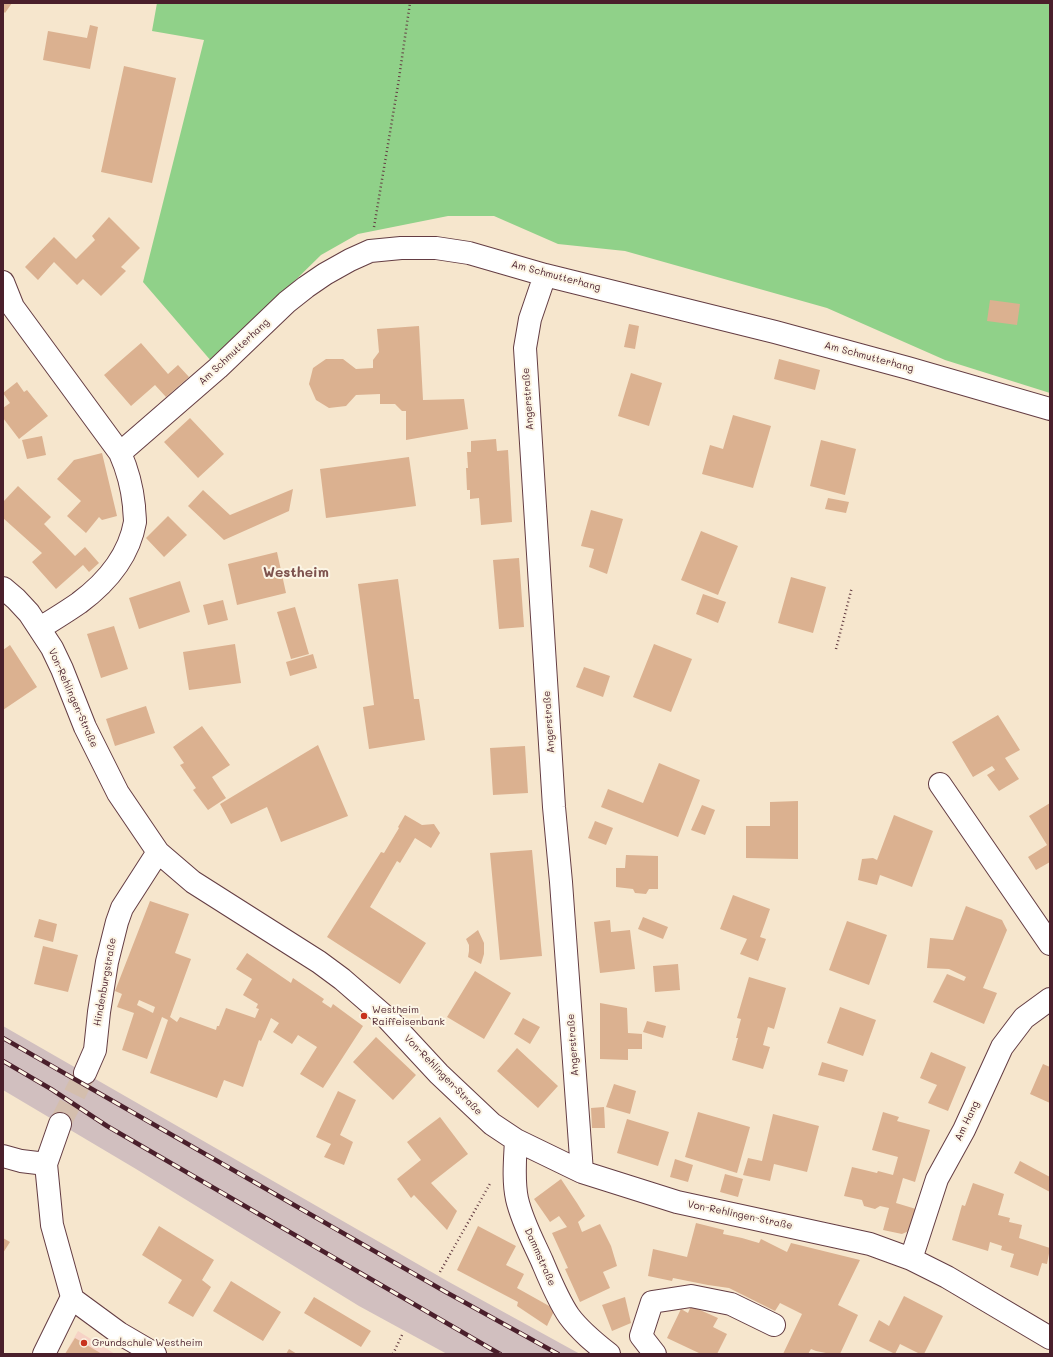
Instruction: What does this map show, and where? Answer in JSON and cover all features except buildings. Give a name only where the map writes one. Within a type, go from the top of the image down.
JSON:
[{"type":"street","name":"Am Schmutterhang","points":[[120,453],[218,368],[287,302],[306,287],[350,260],[370,252],[401,248],[436,248],[469,253],[545,274],[775,332],[1050,409]]},
{"type":"street","name":"Angerstraße","points":[[545,274],[530,319],[525,348],[554,800],[582,1172]]},
{"type":"street","points":[[3,282],[13,307],[120,453],[128,473],[133,499],[135,521],[128,546],[116,567],[98,587],[78,604],[40,628]]},
{"type":"street","name":"Von-Rehlingen-Straße","points":[[3,588],[29,613],[56,655],[85,727],[118,793],[158,852],[192,882],[319,962],[342,979],[387,1018],[466,1100],[492,1124],[516,1140],[582,1172],[677,1202],[870,1244],[911,1259],[948,1277],[1050,1338]]},
{"type":"street","points":[[940,784],[1050,944]]},
{"type":"street","name":"Hindenburgstraße","points":[[85,1074],[95,1050],[107,962],[116,922],[122,908],[158,852]]},
{"type":"street","name":"Am Hang","points":[[911,1259],[937,1179],[964,1130],[1002,1047],[1024,1018],[1050,999]]},
{"type":"street","points":[[60,1124],[46,1164],[52,1225],[72,1297],[119,1333],[155,1354]]},
{"type":"street","name":"Dammstraße","points":[[516,1140],[514,1164],[517,1198],[525,1225],[569,1316],[596,1344],[609,1354]]},
{"type":"street","points":[[3,1156],[21,1161],[46,1164]]},
{"type":"street","points":[[655,1354],[641,1336],[652,1302],[691,1296],[731,1304],[774,1325]]},
{"type":"street","points":[[44,1354],[72,1297]]},
{"type":"path","points":[[370,252],[410,3]]},
{"type":"path","points":[[836,649],[852,587]]},
{"type":"path","points":[[440,1272],[493,1180]]},
{"type":"path","points":[[393,1354],[403,1333]]},
{"type":"shaded area","points":[[3,1026],[449,1282],[580,1354],[447,1354],[359,1306],[136,1169],[3,1090]]},
{"type":"shaded area","name":"Grundschule Westheim","points":[[78,1331],[115,1354],[65,1354]]},
{"type":"green space","points":[[157,3],[1050,3],[1050,393],[945,360],[827,308],[625,251],[558,244],[494,216],[448,216],[358,234],[321,255],[212,362],[143,282],[204,40],[152,31]]},
{"type":"tunnel","points":[[60,1124],[85,1073]]},
{"type":"railway","points":[[3,1038],[444,1291],[558,1354]]},
{"type":"railway","points":[[3,1061],[51,1089],[107,1126],[500,1354]]},
{"type":"place","name":"Westheim Raiffeisenbank","points":[[364,1016]]},
{"type":"place","name":"Grundschule Westheim","points":[[84,1343]]},
{"type":"district","name":"Westheim","points":[[296,573]]}]
